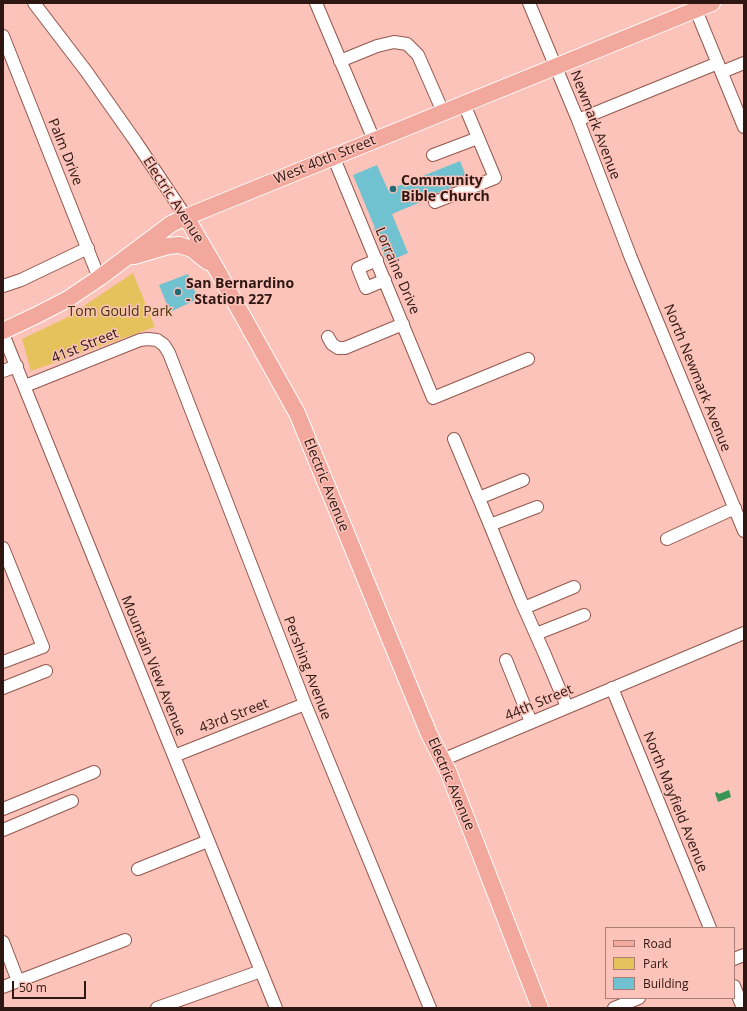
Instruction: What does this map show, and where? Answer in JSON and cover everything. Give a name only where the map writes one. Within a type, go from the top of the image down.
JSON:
[{"type":"main road","name":"West 40th Street","points":[[3,331],[68,299],[100,278],[170,224],[186,216],[665,22],[695,6],[712,3]]},
{"type":"main road","name":"Electric Avenue","points":[[186,216],[297,413],[429,734],[448,771],[540,1008]]},
{"type":"main road","points":[[126,258],[168,246],[180,245],[192,249],[217,270]]},
{"type":"street","name":"Electric Avenue","points":[[34,3],[86,71],[186,216]]},
{"type":"street","points":[[316,3],[374,140]]},
{"type":"street","name":"Newmark Avenue","points":[[529,3],[578,120],[631,258]]},
{"type":"street","points":[[695,6],[744,127]]},
{"type":"street","name":"Palm Drive","points":[[3,36],[100,278]]},
{"type":"street","points":[[340,61],[394,42],[407,44],[418,55],[443,112]]},
{"type":"street","points":[[578,120],[720,68],[744,63]]},
{"type":"street","points":[[435,202],[495,178],[464,104]]},
{"type":"street","points":[[433,155],[478,138]]},
{"type":"street","name":"Lorraine Drive","points":[[333,156],[434,398],[528,359]]},
{"type":"street","points":[[3,286],[21,280],[88,248]]},
{"type":"street","name":"North Newmark Avenue","points":[[631,258],[744,531]]},
{"type":"street","points":[[376,260],[358,268],[366,288],[385,280]]},
{"type":"street","points":[[328,337],[332,344],[338,348],[345,348],[403,324]]},
{"type":"street","name":"Mountain View Avenue","points":[[3,334],[276,1008]]},
{"type":"street","name":"41st Street","points":[[24,386],[140,340],[157,340]]},
{"type":"street","name":"Pershing Avenue","points":[[157,340],[164,345],[169,353],[305,704],[430,1008]]},
{"type":"street","points":[[3,371],[17,366]]},
{"type":"street","points":[[454,439],[567,707]]},
{"type":"street","points":[[479,498],[523,480]]},
{"type":"street","points":[[490,525],[537,507]]},
{"type":"street","points":[[667,538],[735,508]]},
{"type":"street","points":[[3,548],[43,647],[3,662]]},
{"type":"street","points":[[524,608],[574,587]]},
{"type":"street","points":[[536,634],[584,615]]},
{"type":"street","name":"44th Street","points":[[442,760],[744,633]]},
{"type":"street","points":[[506,660],[532,722]]},
{"type":"street","points":[[3,688],[46,671]]},
{"type":"street","name":"North Mayfield Avenue","points":[[612,688],[710,927]]},
{"type":"street","name":"43rd Street","points":[[174,756],[305,704]]},
{"type":"street","points":[[3,809],[94,772]]},
{"type":"street","points":[[3,830],[72,801]]},
{"type":"street","points":[[138,869],[208,841]]},
{"type":"street","points":[[3,987],[125,940]]},
{"type":"street","points":[[3,942],[18,981]]},
{"type":"street","points":[[157,1008],[260,971]]},
{"type":"street","points":[[735,988],[743,1008]]},
{"type":"street","points":[[614,1008],[636,999]]},
{"type":"green space","name":"Tom Gould Park","points":[[133,273],[155,327],[31,371],[22,339],[66,318]]},
{"type":"shaded area","points":[[729,790],[731,797],[718,802],[715,793],[717,792],[719,794]]},
{"type":"building","points":[[460,161],[468,181],[432,195],[428,199],[392,214],[408,253],[387,262],[353,175],[377,165],[388,190]]},
{"type":"building","name":"San Bernardino - Station 227","points":[[188,274],[198,299],[170,312],[159,285]]},
{"type":"place","name":"Community Bible Church","points":[[393,189]]},
{"type":"place","name":"San Bernardino - Station 227","points":[[178,292]]}]
